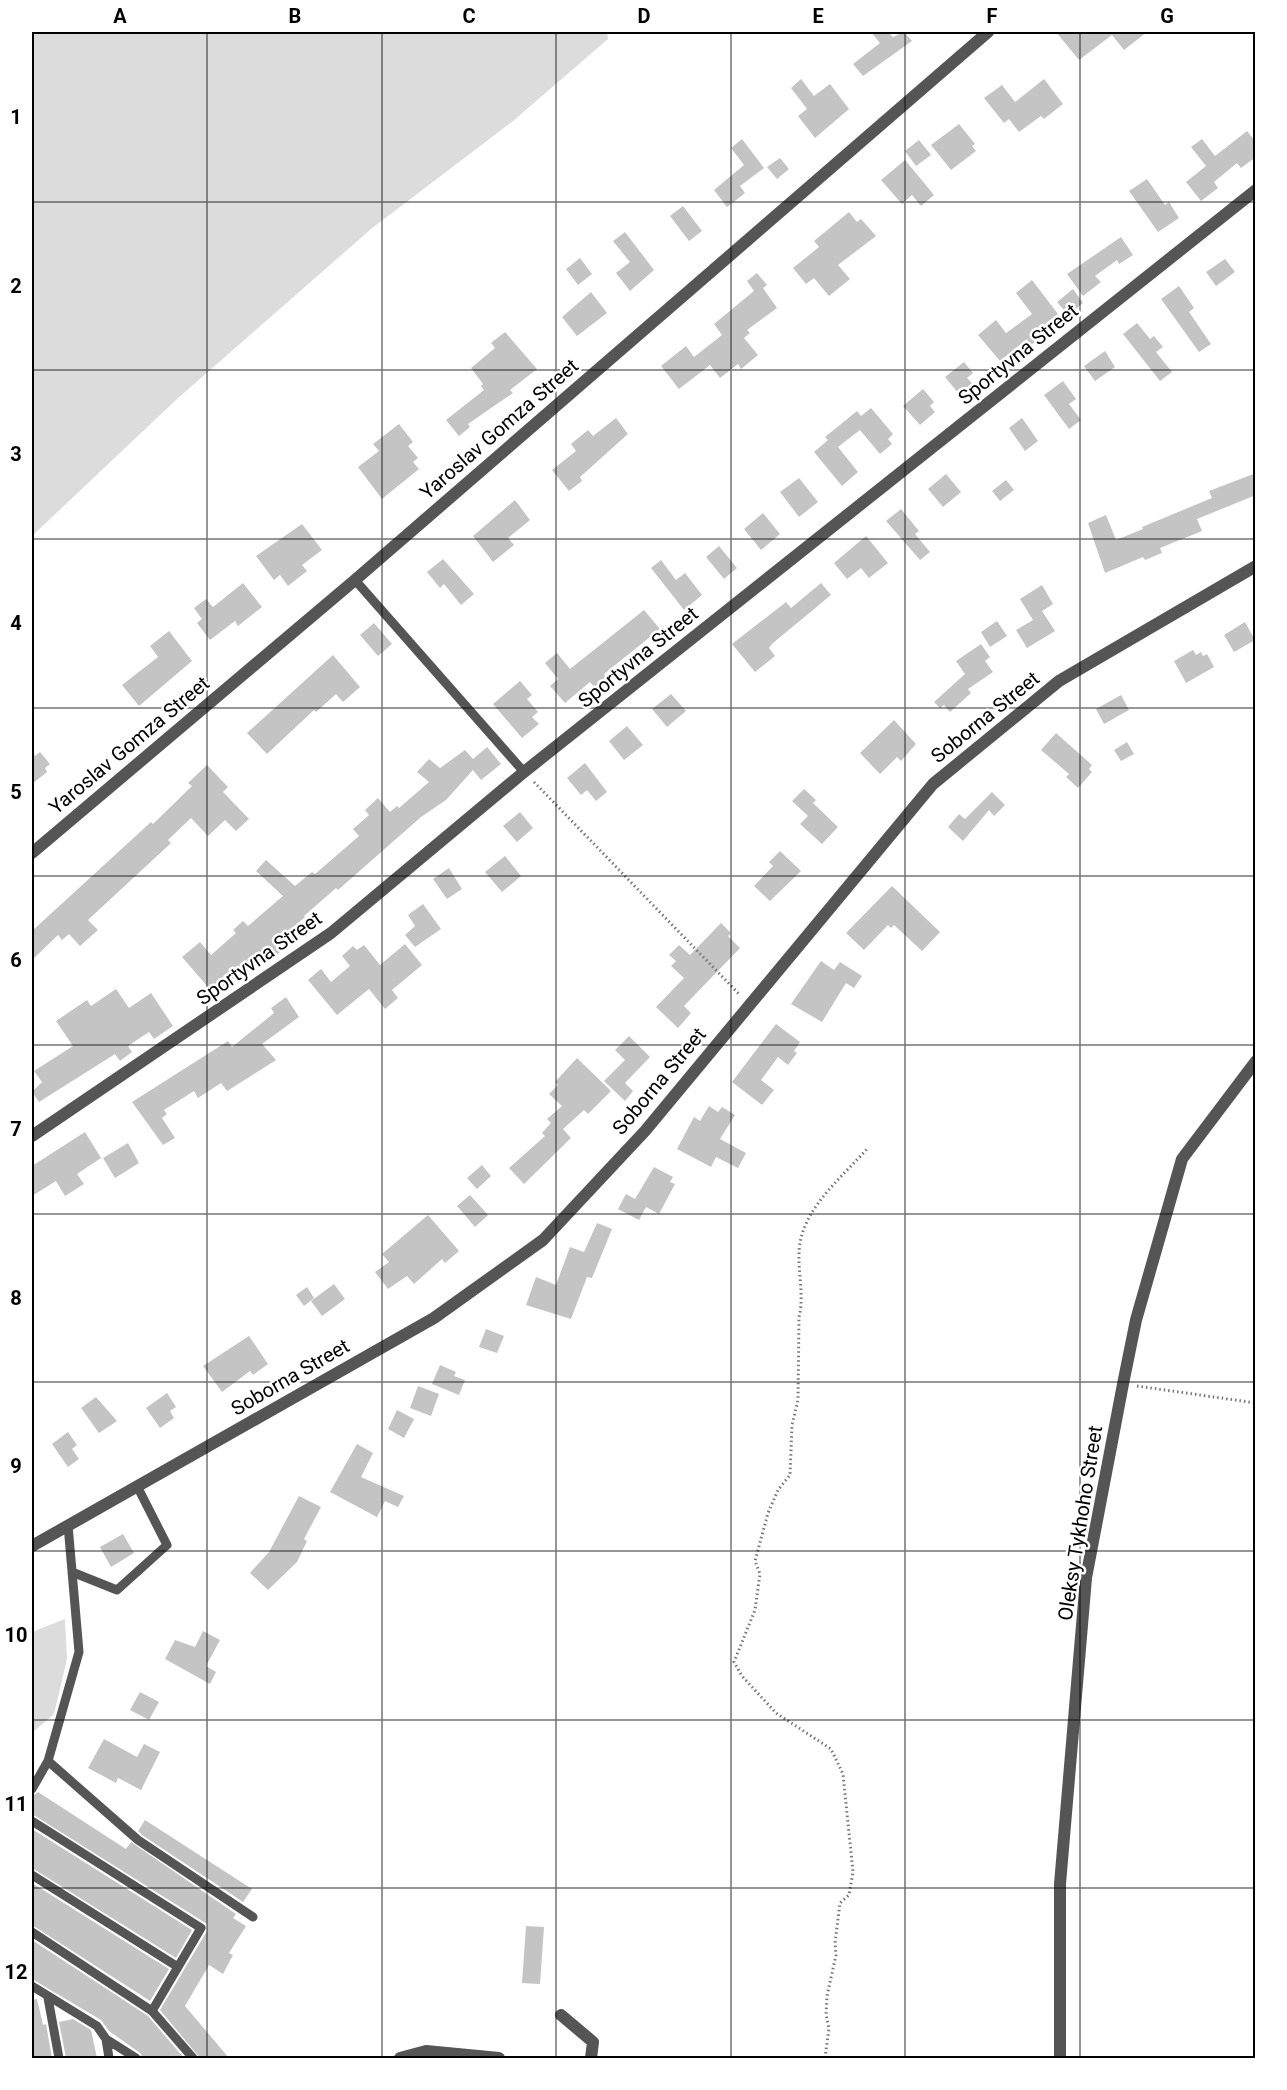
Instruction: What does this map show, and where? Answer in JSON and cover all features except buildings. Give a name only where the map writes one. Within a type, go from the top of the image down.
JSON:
[{"type":"street","name":"Yaroslav Gomza Street","points":[[32,853],[355,580],[988,32]]},
{"type":"street","name":"Sportyvna Street","points":[[32,1136],[331,933],[524,772],[1256,190]]},
{"type":"street","name":"Soborna Street","points":[[32,1546],[434,1318],[543,1240],[645,1131],[748,1004],[933,784],[1059,681],[1256,566]]},
{"type":"street","name":"Oleksy Tykhoho Street","points":[[1060,2058],[1060,1884],[1086,1578],[1123,1384],[1136,1320],[1182,1159],[1256,1061]]},
{"type":"street","points":[[561,2015],[593,2042],[591,2058]]},
{"type":"street","points":[[400,2058],[426,2052],[499,2058]]},
{"type":"lane","points":[[355,580],[524,772]]},
{"type":"lane","points":[[72,1572],[117,1590],[167,1545],[137,1486]]},
{"type":"lane","points":[[32,1789],[48,1761],[78,1652],[68,1525]]},
{"type":"lane","points":[[48,1761],[138,1840],[253,1917]]},
{"type":"lane","points":[[32,1821],[201,1928],[152,2011]]},
{"type":"lane","points":[[32,1875],[178,1967]]},
{"type":"lane","points":[[32,1932],[152,2011],[194,2058]]},
{"type":"lane","points":[[32,1986],[48,1998],[97,2026],[106,2039],[110,2058]]},
{"type":"lane","points":[[48,1998],[59,2058]]},
{"type":"lane","points":[[106,2039],[136,2058]]},
{"type":"path","points":[[524,772],[748,1004]]},
{"type":"path","points":[[825,2058],[829,2028],[826,2015],[827,1996],[836,1955],[835,1943],[840,1903],[849,1895],[853,1872],[843,1774],[831,1749],[776,1713],[742,1676],[734,1662],[755,1610],[760,1574],[755,1561],[768,1513],[778,1490],[790,1475],[792,1425],[798,1400],[802,1304],[800,1243],[811,1213],[867,1149]]},
{"type":"path","points":[[1123,1384],[1256,1403]]},
{"type":"shaded area","points":[[32,32],[607,32],[608,39],[513,121],[371,229],[177,399],[32,536]]},
{"type":"shaded area","points":[[65,1619],[67,1659],[54,1714],[32,1733],[32,1632]]}]
